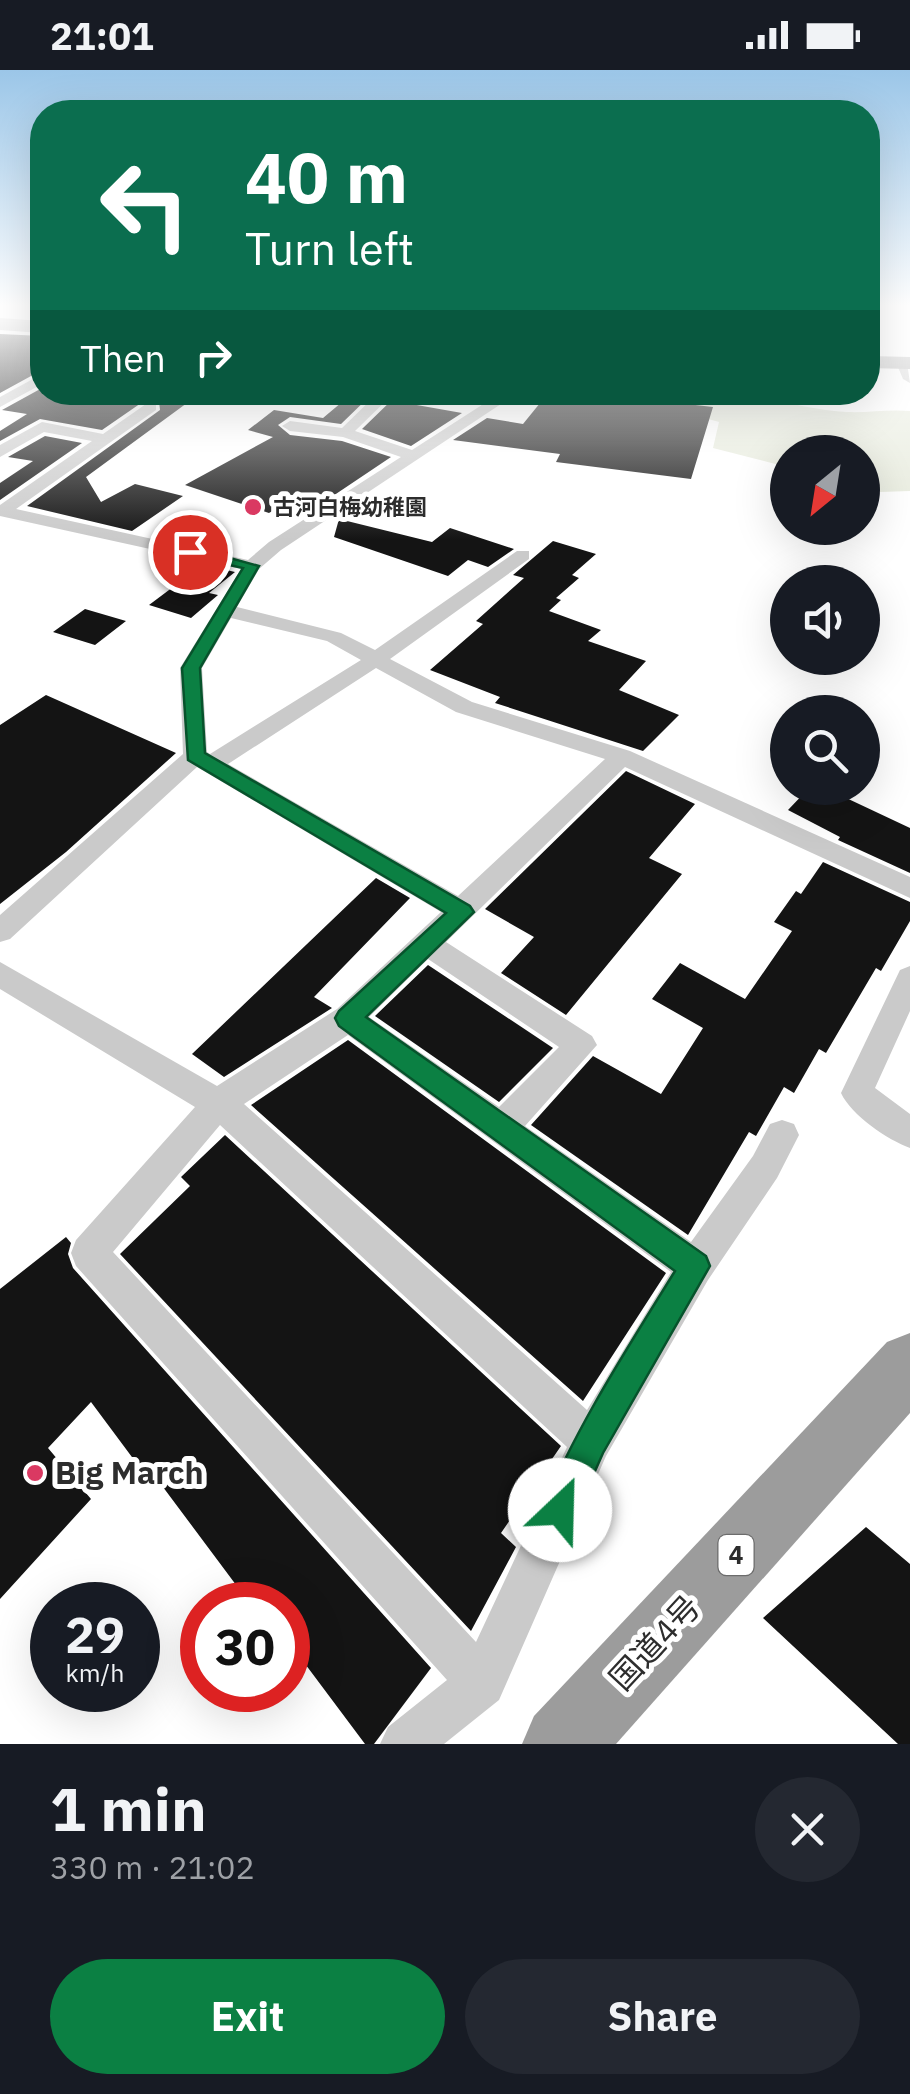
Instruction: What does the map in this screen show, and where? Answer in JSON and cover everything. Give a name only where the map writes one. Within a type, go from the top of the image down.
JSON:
[{"type":"highway","name":"国道4号","points":[[562,1744],[910,1365]]},
{"type":"street","points":[[0,403],[30,385]]},
{"type":"street","points":[[345,434],[375,405]]},
{"type":"street","points":[[203,760],[191,668],[252,566],[276,546],[497,405]]},
{"type":"street","points":[[1,511],[151,407]]},
{"type":"street","points":[[0,452],[42,426],[105,439]]},
{"type":"street","points":[[290,426],[345,434],[414,456]]},
{"type":"street","points":[[1,511],[252,566]]},
{"type":"street","points":[[0,932],[203,760],[375,660],[523,555]]},
{"type":"street","points":[[228,611],[334,637],[464,708],[622,756],[910,888]]},
{"type":"street","points":[[482,1683],[89,1252],[218,1104],[348,1018],[622,756]]},
{"type":"street","points":[[203,760],[462,912]]},
{"type":"street","points":[[428,944],[581,1045],[502,1128]]},
{"type":"street","points":[[0,974],[218,1104],[591,1441]]},
{"type":"street","points":[[910,978],[857,1094],[910,1133]]},
{"type":"street","points":[[348,1018],[695,1266]]},
{"type":"street","points":[[405,1744],[482,1683],[591,1441],[695,1266],[765,1167],[782,1135]]},
{"type":"shaded area","points":[[659,405],[800,405],[831,411],[910,411],[910,491],[880,492],[880,435],[770,435],[770,463],[713,448],[719,422]]},
{"type":"building","points":[[0,384],[16,384],[0,393]]},
{"type":"building","points":[[30,395],[30,405],[138,405],[102,430],[40,419],[0,441],[0,431],[27,414],[2,410]]},
{"type":"building","points":[[159,405],[184,405],[86,477],[101,502],[135,484],[183,496],[132,531],[27,506],[160,410]]},
{"type":"building","points":[[338,405],[361,405],[341,424],[290,417],[278,425],[290,435],[342,441],[391,457],[315,508],[289,501],[269,513],[185,485],[273,437],[248,430],[274,410],[323,418]]},
{"type":"building","points":[[387,405],[417,405],[462,413],[411,446],[362,429]]},
{"type":"building","points":[[538,405],[713,407],[691,479],[556,462],[560,454],[453,440],[487,418],[523,424]]},
{"type":"building","points":[[45,436],[82,443],[0,500],[0,483],[33,461],[8,457]]},
{"type":"building","points":[[339,519],[432,542],[450,528],[514,549],[488,567],[468,560],[448,576],[334,537]]},
{"type":"building","points":[[553,541],[596,554],[572,575],[579,578],[556,598],[561,600],[549,611],[601,630],[588,641],[646,661],[619,690],[679,715],[643,751],[495,703],[500,697],[430,670],[483,624],[476,621],[524,578],[513,575]]},
{"type":"building","points":[[193,562],[235,572],[209,593],[218,595],[191,618],[149,605],[181,581],[172,578]]},
{"type":"building","points":[[85,609],[126,621],[95,645],[53,632]]},
{"type":"building","points":[[46,695],[176,753],[66,852],[0,904],[0,725]]},
{"type":"building","points":[[626,771],[695,804],[649,858],[682,874],[566,1015],[501,973],[534,937],[485,909]]},
{"type":"building","points":[[793,805],[861,805],[910,828],[910,873],[838,840],[840,837],[788,810]]},
{"type":"building","points":[[823,862],[910,902],[910,921],[881,971],[876,968],[826,1053],[819,1049],[794,1093],[784,1087],[756,1136],[749,1132],[688,1235],[531,1125],[593,1056],[661,1094],[703,1028],[652,999],[680,963],[745,999],[792,931],[774,922],[796,891],[801,894]]},
{"type":"building","points":[[376,878],[410,898],[314,997],[332,1008],[224,1077],[192,1054]]},
{"type":"building","points":[[428,965],[553,1048],[499,1102],[375,1016]]},
{"type":"building","points":[[348,1040],[666,1273],[583,1401],[251,1105]]},
{"type":"building","points":[[225,1135],[561,1446],[501,1533],[516,1547],[471,1631],[120,1254],[190,1186],[181,1177]]},
{"type":"building","points":[[66,1237],[71,1243],[68,1254],[73,1268],[431,1668],[374,1744],[365,1744],[310,1670],[310,1582],[234,1582],[157,1479],[152,1484],[91,1402],[48,1448],[91,1499],[0,1599],[0,1289]]},
{"type":"building","points":[[866,1527],[910,1564],[910,1744],[898,1744],[763,1618]]},
{"type":"place","name":"古河白梅幼稚園","points":[[253,507]]},
{"type":"place","name":"Big March","points":[[35,1473]]},
{"type":"route","points":[[190,552],[252,566],[191,668],[195,756],[462,912],[348,1018],[695,1266],[591,1441],[560,1510]]}]
